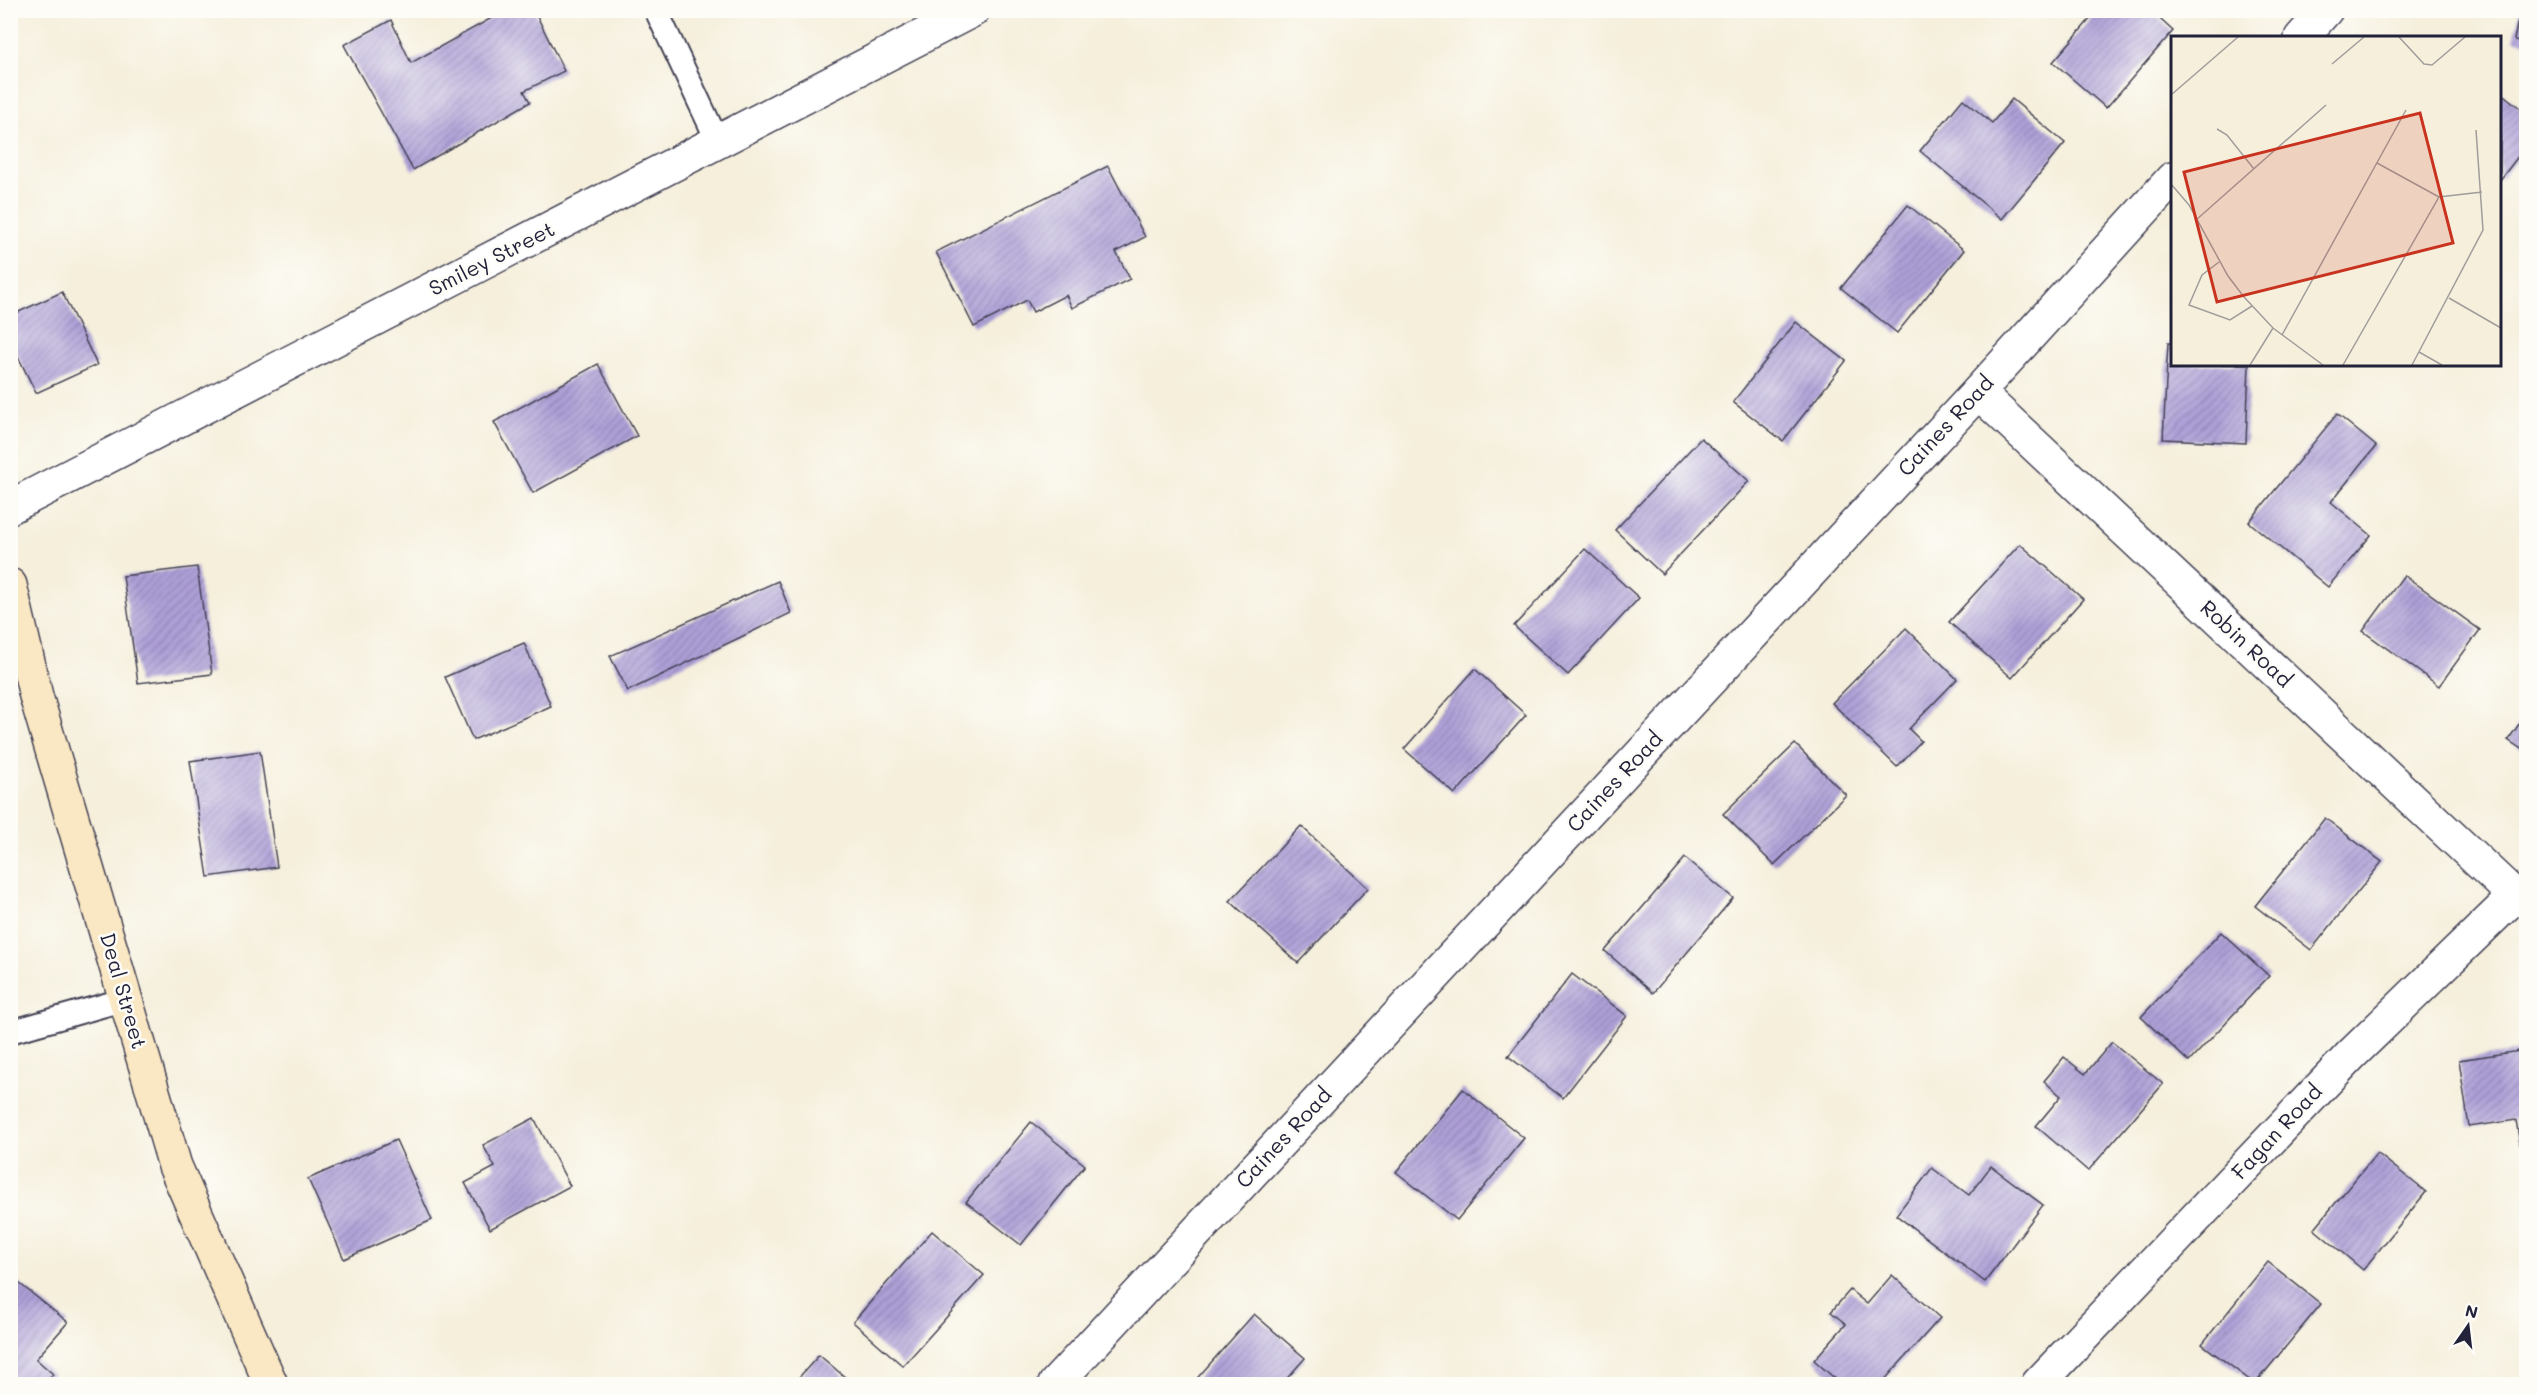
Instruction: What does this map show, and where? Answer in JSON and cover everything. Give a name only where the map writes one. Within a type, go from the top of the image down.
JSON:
[{"type":"street","name":"Smiley Street","points":[[10,507],[973,10]]},
{"type":"street","points":[[2303,36],[2326,10]]},
{"type":"street","name":"Caines Road","points":[[1055,1384],[1978,392],[2171,179]]},
{"type":"street","name":"Robin Road","points":[[1978,392],[2521,898]]},
{"type":"street","name":"Deal Street","points":[[10,585],[36,696],[175,1166],[271,1384]]},
{"type":"street","name":"Fagan Road","points":[[2038,1384],[2351,1055],[2521,898]]},
{"type":"lane","points":[[656,10],[718,142]]},
{"type":"lane","points":[[10,1032],[126,999]]},
{"type":"building","points":[[506,10],[534,10],[564,71],[524,91],[530,102],[413,170],[344,45],[391,20],[411,63]]},
{"type":"building","points":[[2098,10],[2150,10],[2173,31],[2106,108],[2053,62]]},
{"type":"building","points":[[2520,10],[2526,10],[2526,42],[2514,40]]},
{"type":"building","points":[[2501,93],[2526,113],[2526,146],[2501,179]]},
{"type":"building","points":[[1963,99],[1992,123],[2012,99],[2065,143],[2002,219],[1920,151]]},
{"type":"building","points":[[1108,166],[1145,237],[1116,252],[1130,279],[1072,308],[1066,295],[1033,312],[1027,300],[974,327],[936,252]]},
{"type":"building","points":[[1908,205],[1964,250],[1897,333],[1841,288]]},
{"type":"building","points":[[62,292],[97,365],[36,393],[10,340],[10,316]]},
{"type":"building","points":[[1796,322],[1846,361],[1783,441],[1733,402]]},
{"type":"building","points":[[2168,343],[2171,343],[2171,366],[2249,366],[2246,443],[2163,439]]},
{"type":"building","points":[[598,364],[637,436],[533,493],[494,422]]},
{"type":"building","points":[[2337,414],[2376,446],[2331,502],[2371,535],[2328,587],[2249,522]]},
{"type":"building","points":[[1701,438],[1749,481],[1662,574],[1615,530]]},
{"type":"building","points":[[2020,544],[2083,599],[2012,678],[1949,622]]},
{"type":"building","points":[[1585,549],[1639,598],[1568,675],[1514,626]]},
{"type":"building","points":[[197,567],[212,674],[138,683],[123,576]]},
{"type":"building","points":[[2404,575],[2480,630],[2439,686],[2363,631]]},
{"type":"building","points":[[778,581],[791,613],[628,691],[610,656]]},
{"type":"building","points":[[1906,628],[1957,679],[1909,729],[1921,741],[1897,767],[1832,703]]},
{"type":"building","points":[[524,643],[551,706],[473,740],[445,677]]},
{"type":"building","points":[[1475,669],[1526,715],[1455,794],[1404,749]]},
{"type":"building","points":[[2526,714],[2526,752],[2508,740]]},
{"type":"building","points":[[1795,744],[1846,795],[1774,865],[1723,814]]},
{"type":"building","points":[[260,751],[277,867],[208,877],[190,761]]},
{"type":"building","points":[[2325,818],[2382,862],[2311,950],[2255,906]]},
{"type":"building","points":[[1301,826],[1368,888],[1298,963],[1230,901]]},
{"type":"building","points":[[1685,858],[1733,898],[1653,993],[1605,951]]},
{"type":"building","points":[[2221,932],[2269,976],[2189,1062],[2141,1017]]},
{"type":"building","points":[[1572,974],[1627,1016],[1563,1098],[1508,1056]]},
{"type":"building","points":[[2112,1042],[2163,1084],[2088,1171],[2036,1126],[2061,1096],[2044,1081],[2064,1057],[2085,1074]]},
{"type":"building","points":[[2526,1050],[2526,1143],[2520,1144],[2516,1120],[2469,1127],[2459,1060]]},
{"type":"building","points":[[1463,1089],[1524,1138],[1457,1220],[1396,1172]]},
{"type":"building","points":[[534,1118],[570,1186],[490,1229],[465,1183],[495,1167],[483,1145]]},
{"type":"building","points":[[1031,1122],[1085,1165],[1021,1245],[966,1202]]},
{"type":"building","points":[[396,1140],[432,1220],[344,1259],[308,1179]]},
{"type":"building","points":[[2377,1153],[2426,1192],[2363,1270],[2314,1229]]},
{"type":"building","points":[[1991,1166],[2043,1205],[1985,1282],[1896,1215],[1932,1168],[1969,1195]]},
{"type":"building","points":[[932,1231],[984,1275],[903,1366],[853,1322]]},
{"type":"building","points":[[2268,1262],[2321,1304],[2255,1384],[2202,1344]]},
{"type":"building","points":[[1892,1275],[1940,1318],[1881,1384],[1841,1384],[1814,1360],[1846,1324],[1831,1312],[1850,1290],[1867,1304]]},
{"type":"building","points":[[10,1276],[68,1322],[36,1359],[53,1374],[44,1384],[10,1384]]},
{"type":"building","points":[[1254,1314],[1305,1358],[1282,1384],[1192,1384]]},
{"type":"building","points":[[819,1355],[853,1384],[793,1384]]}]
